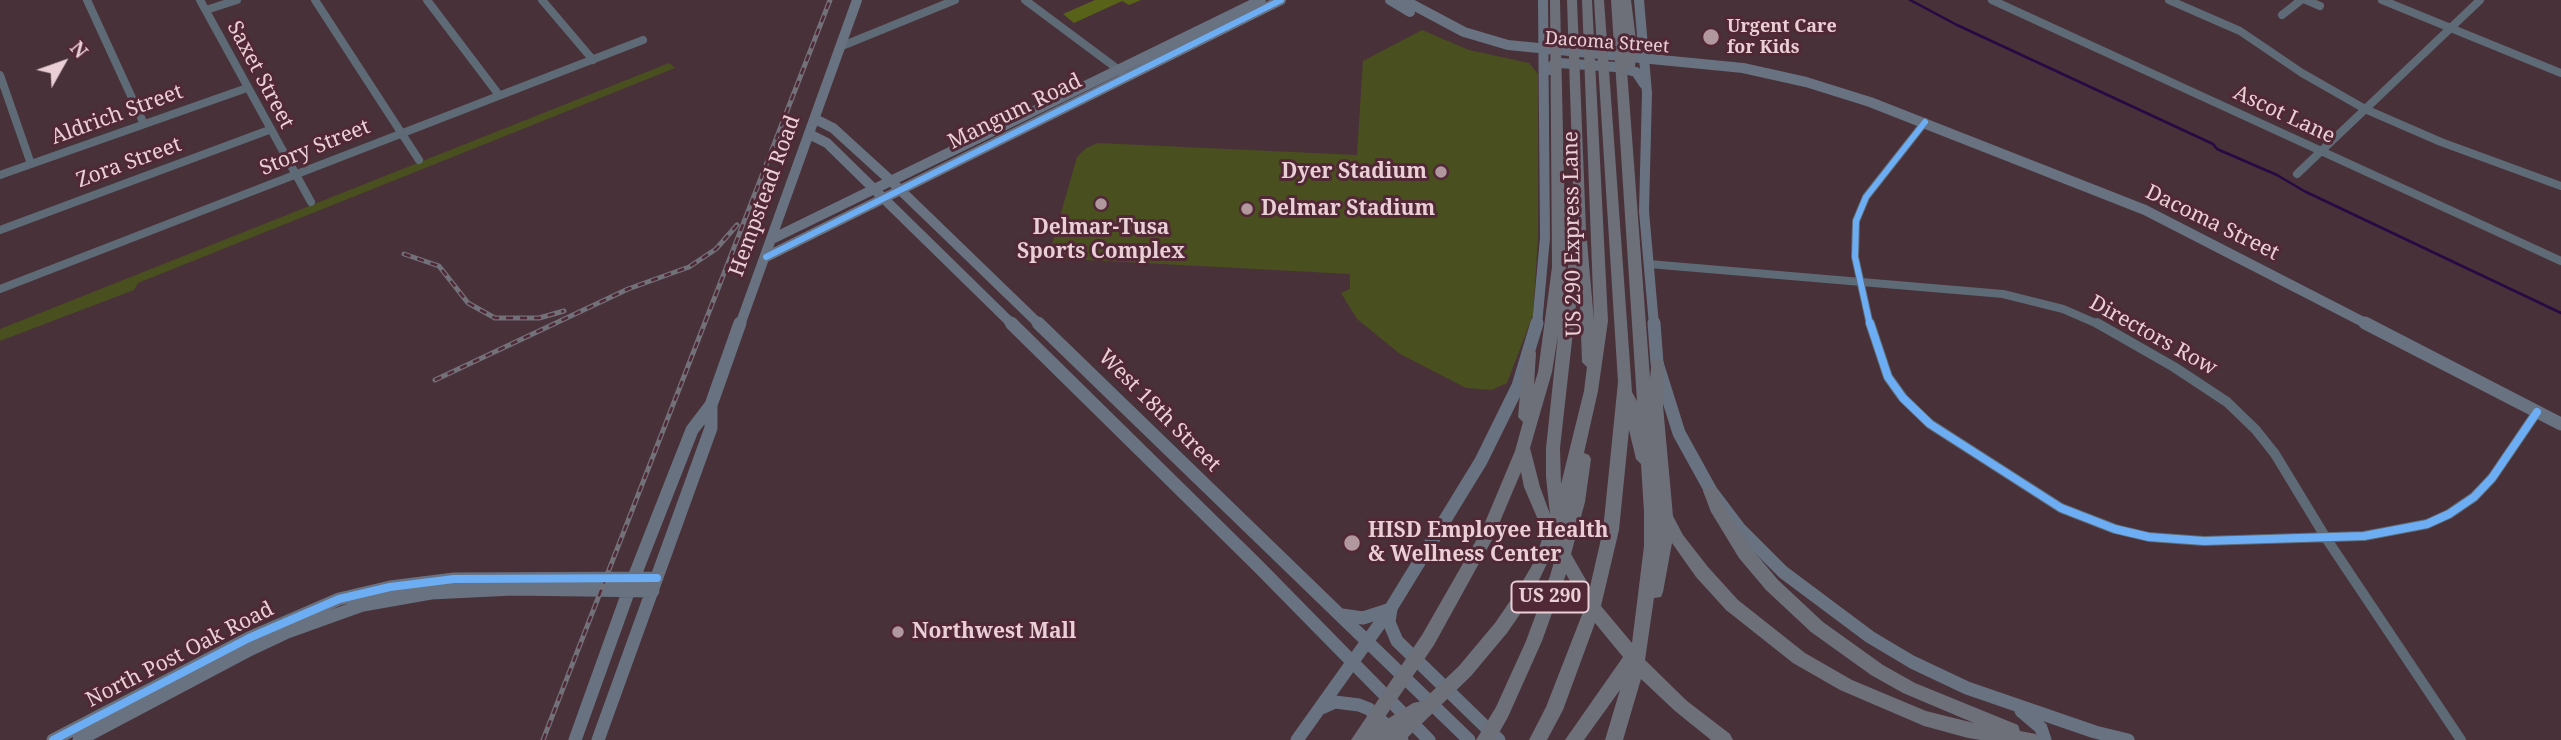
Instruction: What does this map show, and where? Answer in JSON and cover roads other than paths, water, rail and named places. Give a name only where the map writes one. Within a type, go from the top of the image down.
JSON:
[{"type":"highway","points":[[1360,740],[1429,639],[1488,534],[1522,451],[1545,372],[1559,267],[1555,0]]},
{"type":"highway","name":"US 290","points":[[1485,740],[1502,712],[1534,641],[1558,576],[1577,502],[1586,445],[1589,354],[1586,283],[1580,230],[1572,0]]},
{"type":"highway","name":"US 290 Express Lane","points":[[1393,740],[1465,671],[1501,628],[1541,563],[1567,492],[1598,352],[1602,291],[1594,27],[1587,0]]},
{"type":"highway","name":"US 290","points":[[1538,740],[1554,710],[1594,604],[1611,530],[1620,456],[1625,382],[1604,89],[1594,27],[1599,0]]},
{"type":"highway","points":[[1614,740],[1635,668],[1645,615],[1652,546],[1651,478],[1616,0]]},
{"type":"highway","points":[[1626,0],[1631,48],[1626,121]]},
{"type":"highway","points":[[1578,580],[1556,508],[1553,448],[1567,313],[1580,230]]},
{"type":"highway","points":[[1529,353],[1523,449],[1532,487],[1547,525],[1596,612],[1646,673],[1681,706],[1724,740]]},
{"type":"highway","points":[[1574,740],[1607,696],[1636,650],[1650,612],[1665,541],[1666,506],[1656,406],[1657,363]]},
{"type":"highway","points":[[1625,382],[1643,460],[1658,506],[1678,540],[1732,605],[1799,657],[1846,685],[1924,718],[1968,730],[2033,740]]},
{"type":"highway","points":[[1711,491],[1724,522],[1745,553],[1800,612],[1836,642],[1909,688],[2033,740]]},
{"type":"highway","points":[[1370,740],[1438,697]]},
{"type":"main road","name":"Hempstead Road","points":[[575,740],[632,583],[692,430],[710,405],[858,0]]},
{"type":"main road","name":"Dacoma Street","points":[[1390,0],[1449,34],[1481,46],[1743,70],[1831,91],[1925,122],[2145,209],[2561,424]]},
{"type":"main road","name":"Dacoma Street","points":[[1404,0],[1464,32],[1542,53]]},
{"type":"main road","points":[[1297,740],[1391,608],[1499,427],[1518,386],[1535,337],[1542,289],[1545,107],[1543,0]]},
{"type":"main road","points":[[1639,0],[1646,87],[1643,172],[1657,363],[1679,433],[1711,491],[1739,528],[1783,572],[1870,637],[1912,662],[1967,688],[2095,732],[2128,740]]},
{"type":"main road","name":"Mangum Road","points":[[994,136],[1117,69],[1194,32],[1269,1]]},
{"type":"main road","name":"Mangum Road","points":[[772,239],[873,188],[895,184],[1127,76],[1269,1]]},
{"type":"main road","points":[[1194,32],[1203,38]]},
{"type":"main road","points":[[1545,107],[1550,69],[1559,63],[1631,69],[1646,87]]},
{"type":"main road","name":"West 18th Street","points":[[815,119],[833,128],[895,184],[1469,740]]},
{"type":"main road","name":"West 18th Street","points":[[809,134],[827,143],[950,262],[1258,566],[1429,740]]},
{"type":"main road","points":[[843,159],[858,150]]},
{"type":"main road","name":"Mangum Road","points":[[765,257],[883,197],[895,184]]},
{"type":"main road","points":[[950,262],[967,253]]},
{"type":"main road","points":[[994,306],[1011,296]]},
{"type":"main road","points":[[1058,369],[1076,358]]},
{"type":"main road","name":"Hempstead Road","points":[[598,740],[711,428],[710,405]]},
{"type":"main road","points":[[1126,437],[1145,425]]},
{"type":"main road","points":[[1186,496],[1203,485]]},
{"type":"main road","points":[[1258,566],[1275,554]]},
{"type":"main road","name":"North Post Oak Road","points":[[53,740],[249,638],[339,599],[390,587],[454,579],[655,585]]},
{"type":"main road","name":"North Post Oak Road","points":[[79,740],[251,649],[285,633],[363,605],[432,593],[632,583]]},
{"type":"main road","points":[[1342,615],[1363,618],[1391,608]]},
{"type":"main road","points":[[1391,608],[1389,622],[1397,641],[1499,740]]},
{"type":"main road","points":[[1319,709],[1335,702],[1359,705],[1368,709],[1402,740]]},
{"type":"main road","points":[[2008,703],[2034,721],[2045,740]]},
{"type":"main road","points":[[2080,740],[2082,735],[2095,732]]},
{"type":"street","points":[[87,0],[144,124]]},
{"type":"street","name":"Saxet Street","points":[[200,0],[269,130],[311,202]]},
{"type":"street","points":[[206,10],[237,0]]},
{"type":"street","points":[[315,0],[419,160]]},
{"type":"street","points":[[427,0],[499,95]]},
{"type":"street","points":[[542,0],[593,60]]},
{"type":"street","points":[[842,46],[955,0]]},
{"type":"street","points":[[1025,0],[1127,76]]},
{"type":"street","name":"Ascot Lane","points":[[1992,0],[2561,261]]},
{"type":"street","points":[[2169,0],[2240,31],[2302,73],[2365,109],[2441,142],[2561,186]]},
{"type":"street","points":[[2282,15],[2303,0],[2320,6]]},
{"type":"street","points":[[2382,0],[2561,73]]},
{"type":"street","points":[[2297,174],[2480,0]]},
{"type":"street","name":"Story Street","points":[[0,289],[643,40]]},
{"type":"street","points":[[0,75],[31,164]]},
{"type":"street","name":"Aldrich Street","points":[[0,175],[247,88]]},
{"type":"street","points":[[1925,122],[1866,197],[1856,221],[1855,257],[1874,342],[1888,377],[1903,398],[1930,424],[2049,502],[2115,529],[2149,537],[2204,541],[2326,538],[2387,533],[2427,524],[2474,498],[2492,478],[2537,412]]},
{"type":"street","name":"Zora Street","points":[[0,230],[269,130]]},
{"type":"street","name":"Directors Row","points":[[1649,264],[2003,294],[2063,309],[2120,335],[2200,382],[2227,402],[2256,430],[2279,459],[2326,538],[2461,740]]},
{"type":"waterway","points":[[1910,0],[1957,25],[2213,144],[2217,149],[2277,175],[2304,191],[2561,313]]},
{"type":"railway","points":[[543,740],[830,0]]},
{"type":"railway","points":[[435,380],[628,289],[689,267],[716,249],[737,225]]},
{"type":"railway","points":[[404,254],[439,266],[468,303],[495,318],[539,318],[564,311]]},
{"type":"place","name":"Urgent Care for Kids","points":[[1711,37]]},
{"type":"place","name":"Dyer Stadium","points":[[1441,172]]},
{"type":"place","name":"Delmar-Tusa Sports Complex","points":[[1101,204]]},
{"type":"place","name":"Delmar Stadium","points":[[1247,209]]},
{"type":"place","name":"HISD Employee Health & Wellness Center","points":[[1352,543]]},
{"type":"place","name":"Northwest Mall","points":[[898,632]]}]
